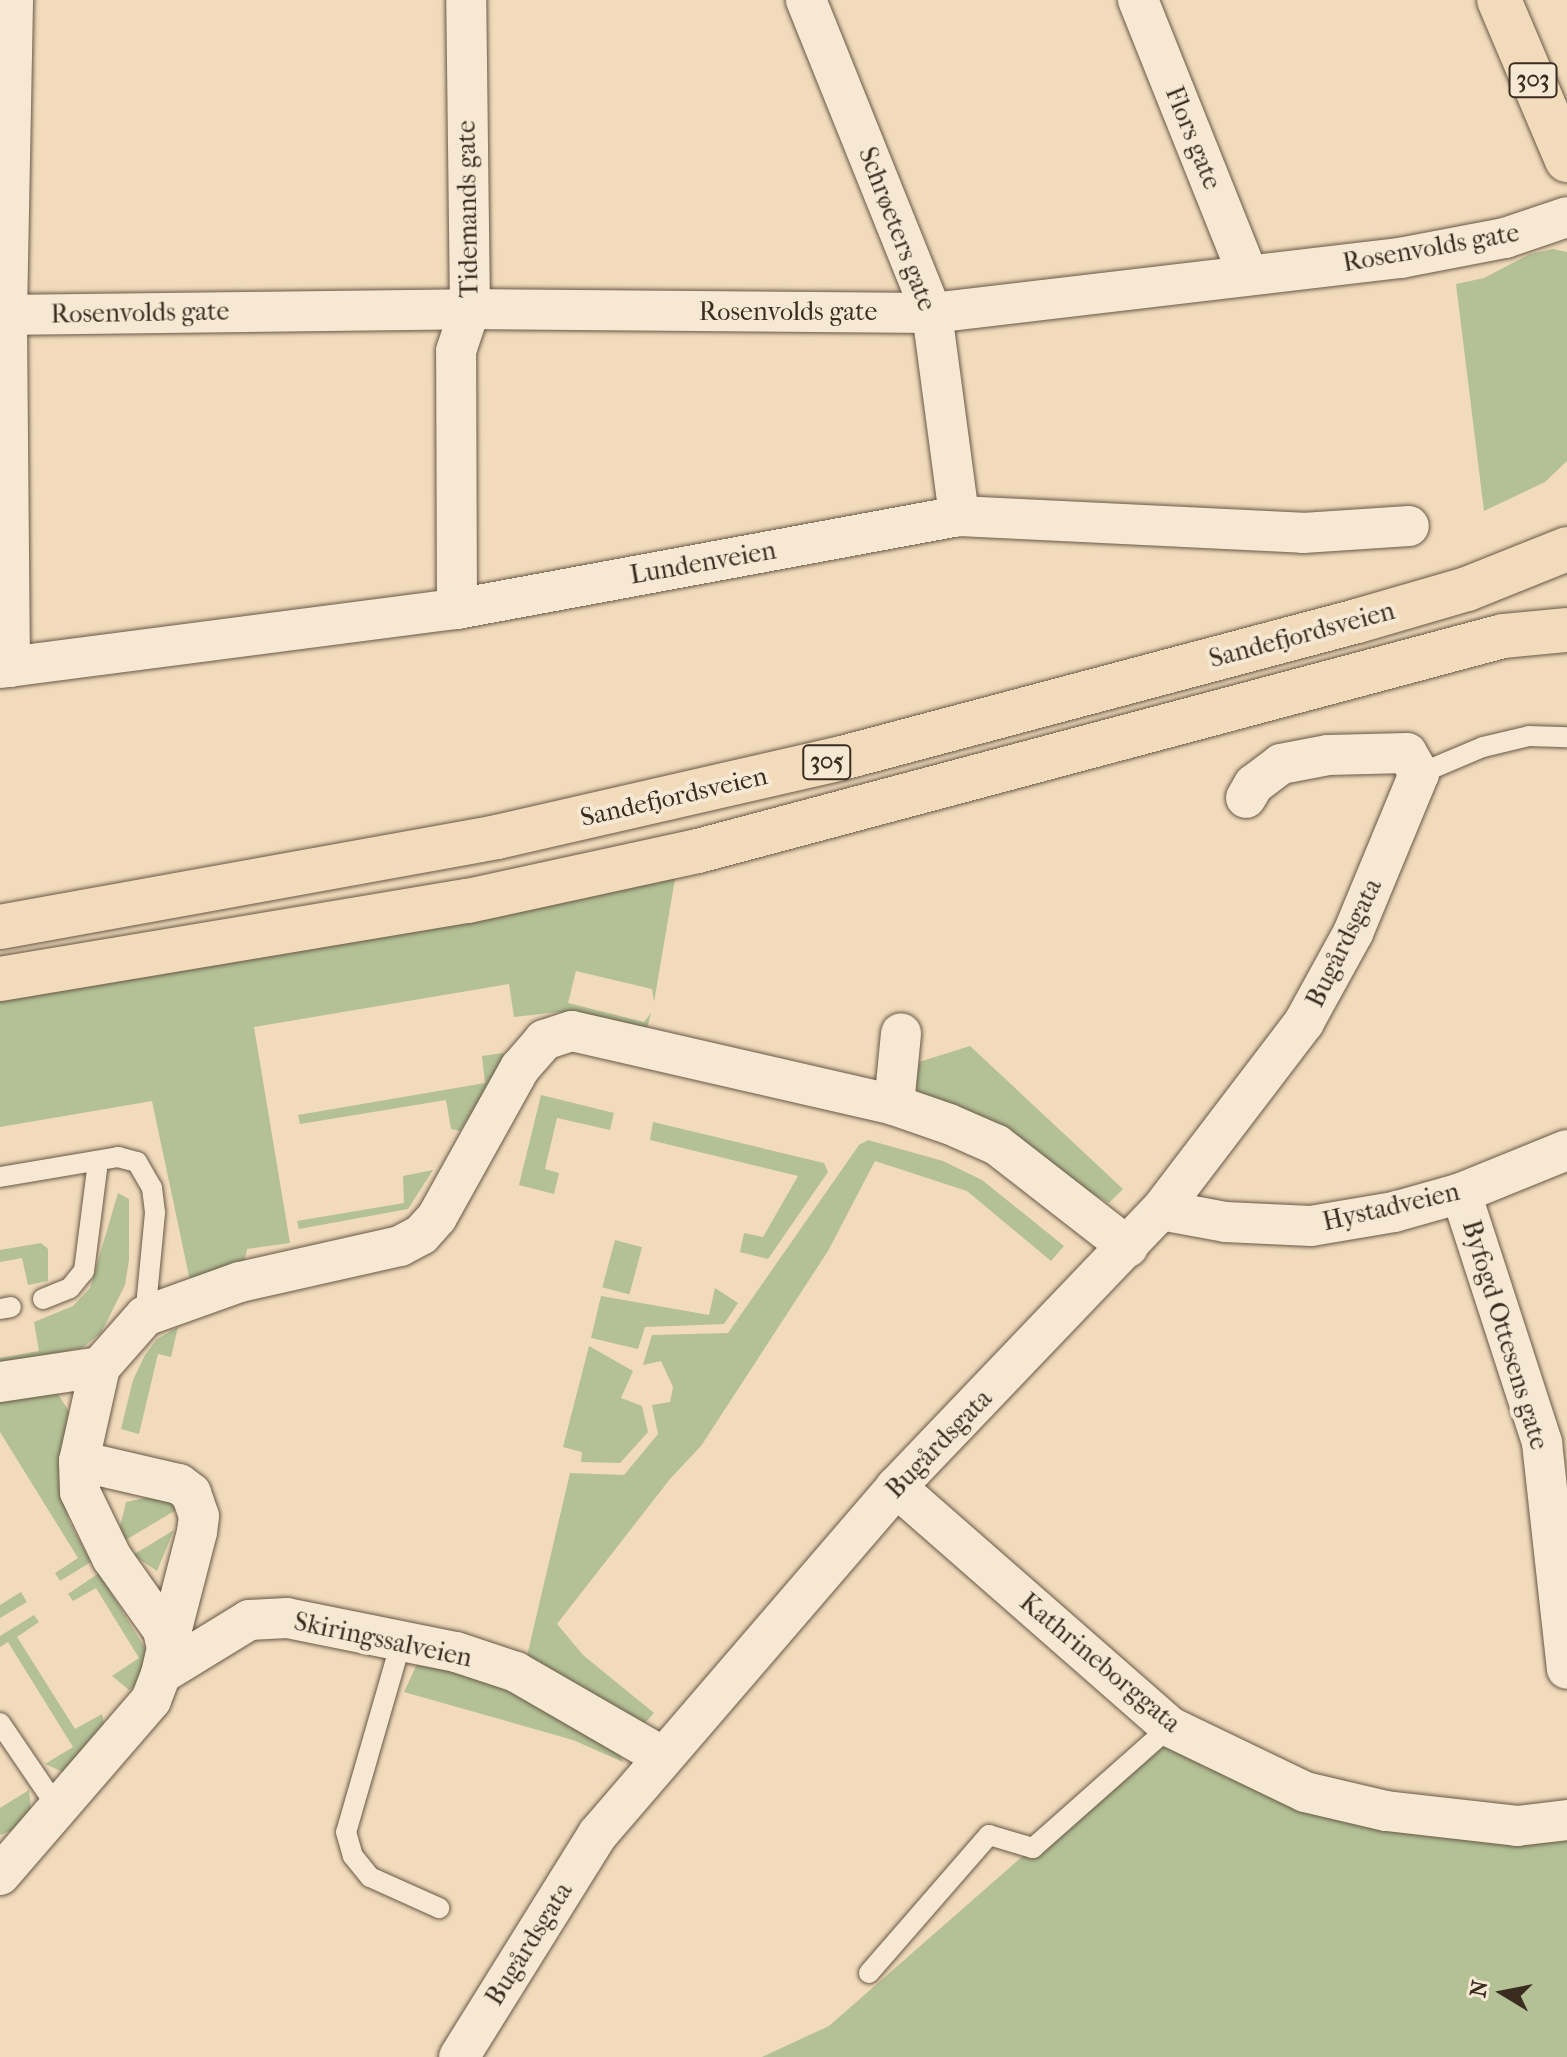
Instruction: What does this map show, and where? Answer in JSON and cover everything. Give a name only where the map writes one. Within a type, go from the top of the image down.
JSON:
[{"type":"main road","name":"303","points":[[1499,0],[1567,160]]},
{"type":"main road","name":"Sandefjordsveien","points":[[0,927],[497,837],[842,758],[1357,621],[1467,589],[1567,549]]},
{"type":"main road","name":"Sandefjordsveien","points":[[0,979],[468,901],[698,851],[1503,636],[1567,630]]},
{"type":"street","points":[[5,667],[4,315],[13,0]]},
{"type":"street","name":"Tidemands gate","points":[[457,609],[456,351],[470,309],[466,0]]},
{"type":"street","name":"Schrøeters gate","points":[[806,0],[932,313],[959,516]]},
{"type":"street","name":"Flors gate","points":[[1138,0],[1248,275]]},
{"type":"street","name":"Rosenvolds gate","points":[[4,315],[470,309],[932,313],[1400,258],[1505,238],[1567,217]]},
{"type":"street","name":"Lundenveien","points":[[5,667],[457,609],[959,516],[1303,533],[1409,526]]},
{"type":"street","points":[[1246,798],[1254,784],[1281,764],[1328,755],[1407,753],[1419,774]]},
{"type":"street","name":"Bugårdsgata","points":[[459,2057],[598,1834],[896,1487],[1161,1210],[1304,1022],[1334,975],[1419,774]]},
{"type":"street","points":[[164,1661],[163,1630],[91,1522],[80,1492],[79,1461],[100,1367],[145,1316],[240,1282],[400,1246],[421,1235],[437,1217],[520,1068],[544,1040],[572,1031],[894,1105],[997,1145],[1128,1247]]},
{"type":"street","points":[[894,1105],[901,1033]]},
{"type":"street","name":"Hystadveien","points":[[1161,1210],[1225,1222],[1311,1226],[1394,1212],[1461,1193],[1567,1150]]},
{"type":"street","name":"Byfogd Ottesens gate","points":[[1461,1193],[1555,1438],[1567,1669]]},
{"type":"street","points":[[0,1382],[100,1367]]},
{"type":"street","points":[[0,1875],[151,1700],[197,1532],[197,1506],[179,1484],[79,1461]]},
{"type":"street","name":"Kathrineborggata","points":[[896,1487],[1170,1727],[1305,1792],[1386,1811],[1517,1826],[1567,1820]]},
{"type":"street","name":"Skiringssalveien","points":[[164,1661],[249,1620],[287,1618],[401,1642],[516,1672],[663,1757]]},
{"type":"lane","points":[[1419,774],[1514,740],[1567,737]]},
{"type":"lane","points":[[0,1177],[118,1157],[137,1162],[152,1188],[153,1252],[145,1316]]},
{"type":"lane","points":[[43,1299],[70,1288],[84,1271],[98,1161]]},
{"type":"lane","points":[[401,1642],[346,1832],[353,1856],[370,1877],[439,1908]]},
{"type":"lane","points":[[0,1723],[57,1807]]},
{"type":"lane","points":[[869,1973],[989,1835],[1033,1848],[1170,1727]]},
{"type":"green space","points":[[1553,249],[1567,252],[1567,461],[1545,482],[1484,511],[1456,284],[1484,278],[1530,254]]},
{"type":"green space","points":[[676,873],[654,1002],[652,989],[576,971],[568,1003],[644,1022],[651,1013],[646,1033],[559,1012],[514,1017],[509,984],[254,1027],[290,1243],[247,1249],[244,1264],[194,1281],[189,1276],[152,1101],[0,1127],[0,997]]},
{"type":"green space","points":[[970,1046],[1123,1189],[1109,1203],[922,1097],[914,1084],[919,1062]]},
{"type":"green space","points":[[503,1053],[506,1058],[460,1131],[451,1129],[446,1100],[300,1124],[298,1115],[485,1083],[482,1056]]},
{"type":"green space","points":[[541,1095],[614,1113],[610,1130],[557,1118],[545,1169],[559,1173],[554,1194],[519,1185]]},
{"type":"green space","points":[[653,1122],[824,1163],[828,1172],[768,1259],[740,1252],[744,1233],[763,1237],[798,1176],[650,1140]]},
{"type":"green space","points":[[868,1140],[943,1161],[982,1180],[1064,1246],[1051,1261],[967,1191],[875,1161],[828,1251],[701,1446],[670,1479],[557,1624],[583,1655],[654,1713],[645,1723],[639,1721],[527,1656],[570,1473],[624,1475],[658,1434],[652,1405],[670,1402],[673,1387],[661,1361],[643,1365],[652,1335],[728,1333],[859,1145]]},
{"type":"green space","points":[[433,1170],[408,1209],[299,1229],[297,1221],[404,1203],[403,1176]]},
{"type":"green space","points":[[118,1193],[129,1199],[129,1260],[125,1285],[101,1333],[82,1348],[0,1363],[0,1358],[39,1351],[34,1322],[73,1306],[90,1288]]},
{"type":"green space","points":[[615,1240],[642,1247],[629,1295],[602,1287]]},
{"type":"green space","points":[[41,1243],[48,1249],[48,1281],[28,1285],[22,1258],[0,1262],[0,1250]]},
{"type":"green space","points":[[715,1288],[738,1303],[724,1324],[645,1327],[638,1349],[591,1338],[601,1296],[709,1315]]},
{"type":"green space","points":[[178,1327],[171,1357],[158,1354],[139,1434],[121,1429],[133,1380],[145,1355],[157,1339]]},
{"type":"green space","points":[[589,1346],[633,1371],[621,1398],[642,1406],[648,1432],[620,1463],[581,1462],[582,1452],[563,1447]]},
{"type":"green space","points":[[0,1391],[57,1392],[71,1415],[61,1490],[69,1521],[91,1562],[60,1581],[55,1573],[78,1558],[0,1432]]},
{"type":"green space","points":[[155,1496],[174,1503],[176,1510],[124,1541],[120,1527],[126,1502]]},
{"type":"green space","points":[[174,1530],[157,1571],[133,1555]]},
{"type":"green space","points":[[99,1573],[146,1650],[138,1684],[129,1690],[112,1676],[139,1658],[96,1588],[73,1601],[68,1594]]},
{"type":"green space","points":[[21,1592],[27,1602],[0,1618],[0,1605]]},
{"type":"green space","points":[[34,1615],[39,1622],[17,1637],[75,1729],[102,1714],[104,1723],[63,1772],[45,1764],[73,1747],[8,1642],[0,1647],[0,1636]]},
{"type":"green space","points":[[417,1664],[495,1679],[618,1749],[623,1762],[573,1740],[404,1692]]},
{"type":"green space","points":[[1170,1727],[1305,1792],[1567,1818],[1567,2057],[762,2057],[829,2026]]},
{"type":"green space","points":[[29,1790],[31,1810],[14,1830],[0,1835],[0,1808]]}]
